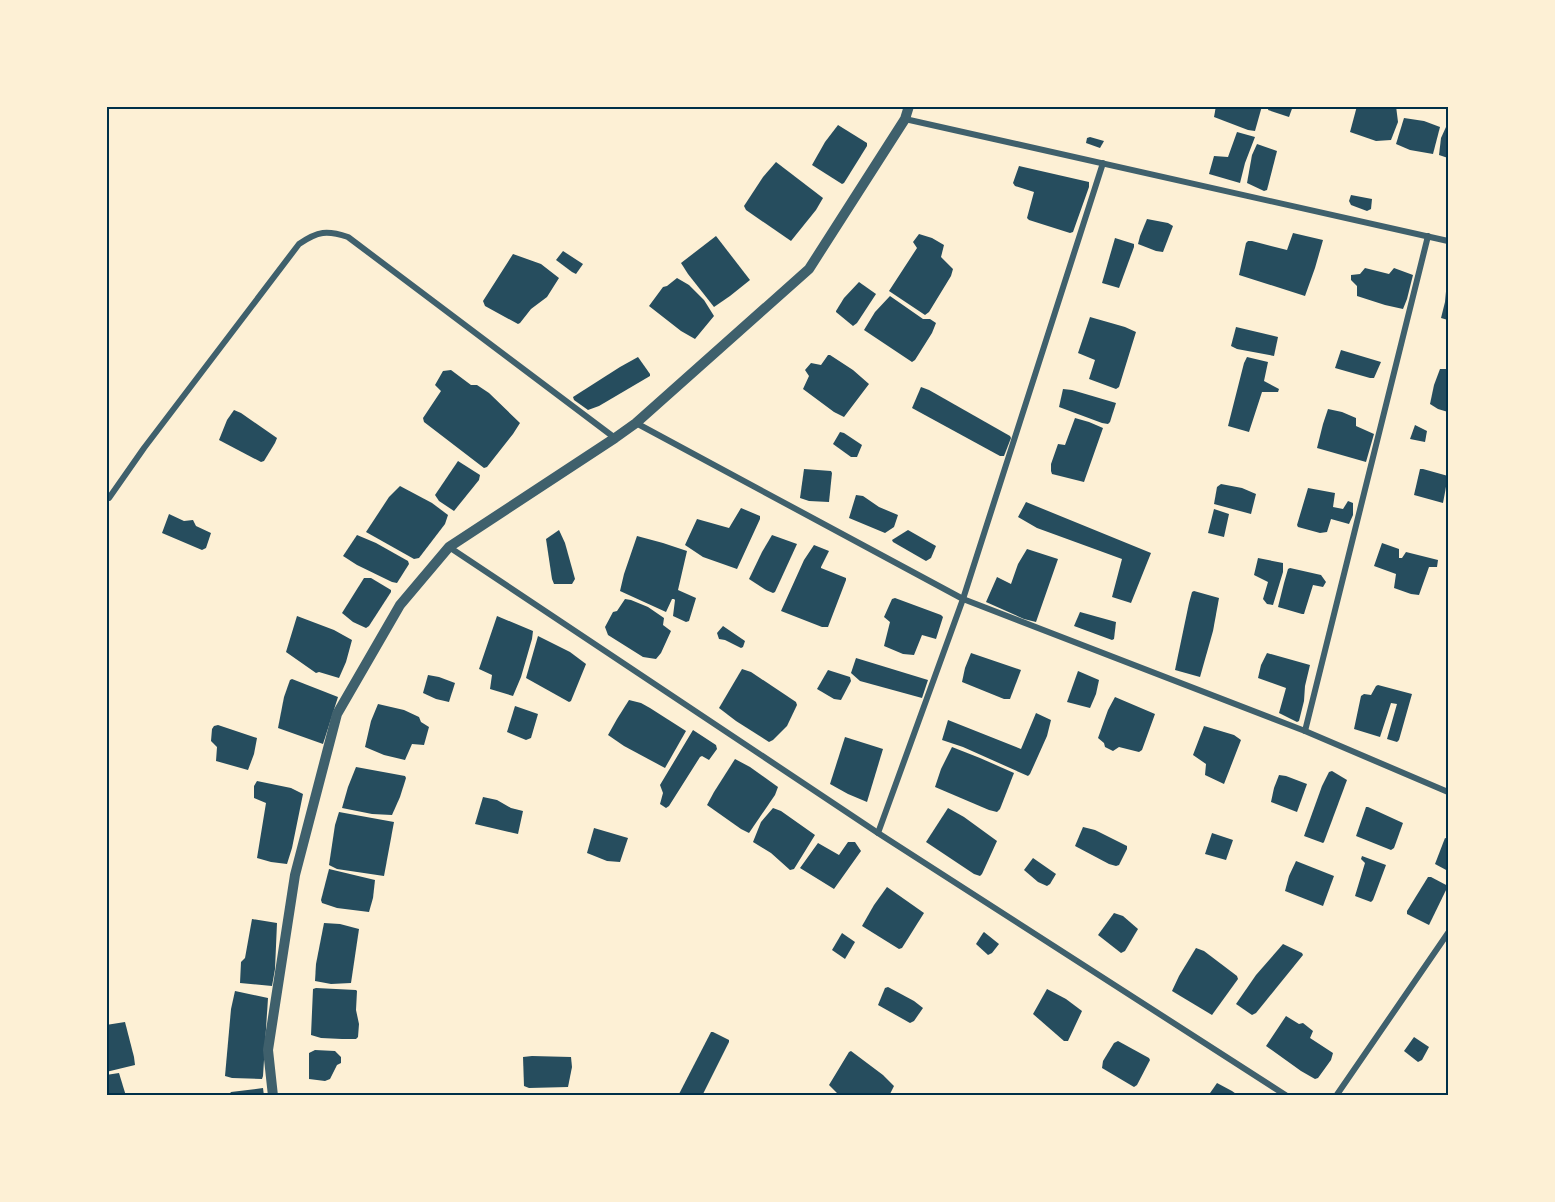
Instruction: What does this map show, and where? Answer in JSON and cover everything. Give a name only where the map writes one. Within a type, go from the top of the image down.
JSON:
[{"type":"street","points":[[273,1095],[268,1050],[295,875],[337,714],[400,605],[448,547],[636,423],[809,269],[905,119],[909,106]]},
{"type":"street","points":[[905,119],[1449,241]]},
{"type":"street","points":[[878,833],[963,598],[1103,163]]},
{"type":"street","points":[[106,497],[109,498],[144,448],[299,244],[310,236],[322,232],[348,237],[615,438]]},
{"type":"street","points":[[1305,731],[1428,236]]},
{"type":"street","points":[[636,423],[963,598],[1305,731],[1449,792]]},
{"type":"street","points":[[448,547],[878,833],[1287,1095]]},
{"type":"street","points":[[1336,1095],[1449,933]]},
{"type":"building","points":[[1216,106],[1262,106],[1255,131],[1214,117]]},
{"type":"building","points":[[1269,106],[1293,106],[1289,117],[1268,110]]},
{"type":"building","points":[[1357,106],[1396,106],[1398,122],[1391,140],[1376,141],[1350,132]]},
{"type":"building","points":[[1404,118],[1424,121],[1440,127],[1433,154],[1410,150],[1396,144]]},
{"type":"building","points":[[838,125],[867,143],[842,184],[812,165]]},
{"type":"building","points":[[1446,127],[1448,128],[1448,158],[1439,155],[1441,138]]},
{"type":"building","points":[[1237,132],[1255,137],[1240,183],[1209,174],[1214,156],[1228,157]]},
{"type":"building","points":[[1087,138],[1104,141],[1100,148],[1086,143]]},
{"type":"building","points":[[1257,144],[1277,151],[1267,190],[1264,191],[1247,183],[1252,155]]},
{"type":"building","points":[[776,162],[823,198],[791,241],[746,210],[744,206]]},
{"type":"building","points":[[1019,166],[1089,182],[1073,232],[1070,233],[1027,218],[1034,192],[1015,186],[1013,183]]},
{"type":"building","points":[[1351,195],[1372,199],[1371,209],[1367,211],[1351,205],[1349,201]]},
{"type":"building","points":[[1147,219],[1173,226],[1163,252],[1138,244]]},
{"type":"building","points":[[1293,233],[1323,240],[1305,296],[1239,275],[1248,241],[1287,250]]},
{"type":"building","points":[[919,234],[944,245],[941,257],[953,269],[951,276],[925,315],[889,291],[917,248],[913,242]]},
{"type":"building","points":[[716,236],[750,280],[714,307],[681,263]]},
{"type":"building","points":[[1115,238],[1134,244],[1119,288],[1102,283]]},
{"type":"building","points":[[563,251],[583,264],[576,274],[556,260]]},
{"type":"building","points":[[513,254],[541,264],[559,278],[547,297],[531,309],[518,324],[485,306],[483,301]]},
{"type":"building","points":[[1365,268],[1389,274],[1394,268],[1413,275],[1403,309],[1357,296],[1357,286],[1351,280],[1351,275],[1360,274]]},
{"type":"building","points":[[677,278],[689,285],[704,300],[714,316],[695,339],[649,306],[663,287]]},
{"type":"building","points":[[1448,281],[1448,320],[1441,318]]},
{"type":"building","points":[[859,282],[876,294],[853,326],[836,311],[844,298]]},
{"type":"building","points":[[890,296],[923,319],[930,319],[936,323],[932,333],[912,362],[864,330],[875,312]]},
{"type":"building","points":[[1090,317],[1136,332],[1119,387],[1116,389],[1089,379],[1095,360],[1078,353]]},
{"type":"building","points":[[1236,327],[1278,337],[1274,356],[1231,346]]},
{"type":"building","points":[[1341,350],[1381,362],[1374,378],[1335,368]]},
{"type":"building","points":[[828,355],[853,370],[869,384],[844,417],[803,389],[809,376],[805,370],[811,363],[821,365]]},
{"type":"building","points":[[638,357],[650,376],[588,410],[574,400],[573,397]]},
{"type":"building","points":[[1247,357],[1268,362],[1264,381],[1279,389],[1278,392],[1262,392],[1249,432],[1228,426]]},
{"type":"building","points":[[1440,369],[1448,369],[1448,412],[1430,404]]},
{"type":"building","points":[[451,370],[471,385],[477,385],[489,393],[520,423],[487,467],[484,468],[424,422],[423,418],[441,391],[435,385],[443,371]]},
{"type":"building","points":[[921,387],[1010,436],[1004,456],[1000,456],[912,408]]},
{"type":"building","points":[[1063,389],[1116,403],[1110,422],[1102,423],[1059,407]]},
{"type":"building","points":[[1328,409],[1356,418],[1356,426],[1374,434],[1366,462],[1317,448]]},
{"type":"building","points":[[234,410],[277,438],[264,461],[261,462],[219,440]]},
{"type":"building","points":[[1075,418],[1103,428],[1084,482],[1052,474],[1051,471],[1058,444],[1065,445]]},
{"type":"building","points":[[1415,425],[1427,431],[1425,442],[1410,439]]},
{"type":"building","points":[[840,432],[862,445],[857,457],[851,457],[833,444]]},
{"type":"building","points":[[458,461],[480,475],[479,480],[454,511],[439,501],[435,495]]},
{"type":"building","points":[[804,469],[831,471],[829,502],[800,498]]},
{"type":"building","points":[[1420,469],[1448,476],[1443,503],[1414,495]]},
{"type":"building","points":[[1221,484],[1242,488],[1256,494],[1251,514],[1214,504],[1217,487]]},
{"type":"building","points":[[400,486],[432,503],[448,515],[445,524],[419,558],[414,559],[366,532],[389,497]]},
{"type":"building","points":[[1308,488],[1335,493],[1333,507],[1343,509],[1348,501],[1353,503],[1353,515],[1349,524],[1331,519],[1327,532],[1320,533],[1298,527]]},
{"type":"building","points":[[856,495],[863,496],[879,507],[898,515],[894,527],[885,533],[849,518]]},
{"type":"building","points":[[1026,502],[1151,553],[1131,603],[1112,597],[1122,559],[1037,528],[1018,517]]},
{"type":"building","points":[[741,508],[760,516],[760,519],[737,569],[703,557],[685,545],[697,519],[729,528]]},
{"type":"building","points":[[1214,509],[1229,514],[1224,537],[1208,533]]},
{"type":"building","points":[[169,514],[184,521],[193,520],[196,526],[211,533],[206,548],[202,550],[162,533]]},
{"type":"building","points":[[559,530],[575,579],[572,584],[554,584],[552,579],[546,539]]},
{"type":"building","points":[[908,530],[936,546],[931,558],[926,561],[893,542],[892,540]]},
{"type":"building","points":[[357,535],[408,561],[409,564],[397,583],[343,556]]},
{"type":"building","points":[[772,535],[797,544],[773,593],[749,579]]},
{"type":"building","points":[[637,536],[687,551],[678,590],[696,598],[689,621],[686,622],[673,616],[674,599],[666,612],[620,591]]},
{"type":"building","points":[[1382,543],[1399,549],[1399,558],[1402,558],[1406,552],[1438,560],[1437,567],[1429,567],[1419,595],[1394,588],[1396,574],[1374,566]]},
{"type":"building","points":[[814,545],[829,551],[821,568],[846,578],[828,627],[822,627],[781,611],[804,560]]},
{"type":"building","points":[[1027,549],[1058,559],[1036,622],[986,602],[997,577],[1011,584],[1018,564]]},
{"type":"building","points":[[1258,558],[1283,563],[1283,572],[1273,605],[1267,604],[1263,599],[1268,582],[1254,575]]},
{"type":"building","points":[[1290,568],[1321,575],[1326,582],[1323,587],[1313,585],[1304,614],[1278,607]]},
{"type":"building","points":[[364,578],[371,578],[391,590],[366,628],[353,622],[342,613]]},
{"type":"building","points":[[1194,591],[1219,598],[1213,631],[1200,677],[1175,670],[1189,603]]},
{"type":"building","points":[[895,598],[943,617],[936,639],[922,635],[914,655],[903,654],[884,646],[890,622],[884,617],[892,599]]},
{"type":"building","points":[[625,599],[648,607],[664,618],[663,625],[671,631],[656,659],[643,657],[608,635],[605,627],[613,612],[617,611]]},
{"type":"building","points":[[1080,612],[1116,622],[1114,639],[1074,626]]},
{"type":"building","points":[[297,616],[334,630],[352,640],[339,678],[316,673],[286,652]]},
{"type":"building","points":[[497,616],[533,631],[521,677],[513,696],[490,689],[492,675],[479,669]]},
{"type":"building","points":[[723,626],[745,641],[743,647],[719,639],[717,633]]},
{"type":"building","points":[[538,636],[570,652],[586,664],[569,702],[526,678]]},
{"type":"building","points":[[971,653],[1021,670],[1010,699],[1004,699],[962,682]]},
{"type":"building","points":[[1267,653],[1310,665],[1304,701],[1297,722],[1279,713],[1286,688],[1258,678]]},
{"type":"building","points":[[856,658],[928,680],[922,698],[860,681],[851,673]]},
{"type":"building","points":[[742,669],[751,672],[796,702],[797,705],[787,726],[769,742],[719,708]]},
{"type":"building","points":[[828,670],[850,677],[851,681],[841,700],[834,699],[817,689]]},
{"type":"building","points":[[1078,671],[1099,680],[1090,708],[1067,702]]},
{"type":"building","points":[[428,675],[455,683],[449,702],[423,693]]},
{"type":"building","points":[[292,679],[338,697],[323,744],[278,728],[284,697]]},
{"type":"building","points":[[1378,685],[1412,694],[1397,742],[1387,739],[1397,704],[1391,703],[1380,737],[1354,729],[1361,696],[1371,695]]},
{"type":"building","points":[[1115,697],[1155,714],[1142,750],[1139,752],[1119,747],[1113,751],[1105,747],[1098,738]]},
{"type":"building","points":[[629,700],[641,703],[686,731],[665,768],[608,735]]},
{"type":"building","points":[[378,704],[404,710],[419,717],[421,722],[429,727],[424,745],[412,744],[405,760],[365,747]]},
{"type":"building","points":[[515,706],[538,714],[531,738],[526,740],[507,732]]},
{"type":"building","points":[[1036,713],[1051,720],[1047,736],[1028,776],[942,740],[948,720],[1021,749]]},
{"type":"building","points":[[218,725],[257,738],[248,770],[216,761],[217,747],[211,741],[212,729]]},
{"type":"building","points":[[1204,726],[1234,735],[1241,740],[1224,784],[1205,775],[1206,764],[1193,755]]},
{"type":"building","points":[[693,730],[716,745],[717,749],[709,760],[700,757],[666,808],[660,804],[663,793],[660,785]]},
{"type":"building","points":[[845,737],[883,749],[867,802],[830,784]]},
{"type":"building","points":[[952,747],[1014,773],[997,812],[935,787]]},
{"type":"building","points":[[735,759],[778,787],[749,833],[707,805]]},
{"type":"building","points":[[356,767],[405,776],[400,797],[392,815],[342,808]]},
{"type":"building","points":[[1332,771],[1347,780],[1323,843],[1304,836],[1322,786],[1329,772]]},
{"type":"building","points":[[1279,775],[1307,784],[1297,812],[1271,802]]},
{"type":"building","points":[[257,781],[291,788],[303,794],[287,864],[257,858],[266,803],[254,798],[254,786]]},
{"type":"building","points":[[483,797],[523,811],[518,834],[475,824]]},
{"type":"building","points":[[1366,807],[1403,823],[1394,848],[1391,850],[1356,836]]},
{"type":"building","points":[[773,808],[781,811],[815,835],[794,869],[790,870],[771,853],[753,842],[761,822]]},
{"type":"building","points":[[948,808],[997,841],[980,876],[926,842]]},
{"type":"building","points":[[339,812],[394,822],[384,876],[337,869],[329,865]]},
{"type":"building","points":[[1083,827],[1095,830],[1127,846],[1119,865],[1109,864],[1075,846]]},
{"type":"building","points":[[594,828],[628,838],[620,862],[607,861],[587,853]]},
{"type":"building","points":[[1212,833],[1233,840],[1226,860],[1205,854]]},
{"type":"building","points":[[1445,838],[1448,839],[1448,871],[1435,864]]},
{"type":"building","points":[[848,842],[855,842],[861,851],[834,889],[800,868],[818,843],[839,855]]},
{"type":"building","points":[[1362,856],[1386,865],[1371,902],[1355,896],[1365,863],[1361,859]]},
{"type":"building","points":[[1033,858],[1056,874],[1047,886],[1038,882],[1024,870]]},
{"type":"building","points":[[1296,861],[1334,876],[1323,906],[1285,891]]},
{"type":"building","points":[[329,869],[375,880],[369,912],[337,908],[322,903]]},
{"type":"building","points":[[1428,877],[1448,886],[1429,925],[1407,914]]},
{"type":"building","points":[[887,887],[924,913],[902,948],[899,949],[862,926]]},
{"type":"building","points":[[1114,913],[1123,916],[1138,929],[1125,951],[1121,953],[1098,935]]},
{"type":"building","points":[[252,919],[277,923],[272,986],[240,983],[241,962],[245,958]]},
{"type":"building","points":[[324,923],[359,929],[351,983],[331,984],[315,981]]},
{"type":"building","points":[[984,932],[999,944],[988,955],[976,944]]},
{"type":"building","points":[[842,933],[855,942],[845,959],[832,950]]},
{"type":"building","points":[[1283,944],[1303,955],[1252,1015],[1236,1004],[1256,975]]},
{"type":"building","points":[[1196,948],[1204,951],[1238,979],[1212,1015],[1172,991]]},
{"type":"building","points":[[888,987],[923,1008],[914,1021],[910,1023],[878,1005],[885,988]]},
{"type":"building","points":[[313,989],[357,991],[356,1010],[359,1024],[356,1039],[321,1038],[311,1035]]},
{"type":"building","points":[[1047,989],[1082,1011],[1068,1041],[1064,1041],[1033,1014]]},
{"type":"building","points":[[235,991],[268,998],[262,1079],[225,1076],[231,1009]]},
{"type":"building","points":[[1286,1016],[1299,1024],[1303,1023],[1313,1031],[1310,1038],[1333,1053],[1331,1060],[1318,1078],[1315,1079],[1301,1071],[1266,1046]]},
{"type":"building","points":[[125,1022],[135,1065],[106,1072],[106,1025]]},
{"type":"building","points":[[711,1032],[729,1042],[702,1096],[679,1096],[679,1094]]},
{"type":"building","points":[[1414,1037],[1429,1047],[1422,1060],[1418,1062],[1404,1051]]},
{"type":"building","points":[[1118,1041],[1150,1060],[1134,1087],[1102,1068],[1103,1061],[1114,1043]]},
{"type":"building","points":[[315,1050],[335,1051],[341,1057],[341,1063],[337,1065],[330,1079],[325,1081],[309,1079],[309,1053]]},
{"type":"building","points":[[851,1051],[894,1086],[891,1096],[840,1096],[829,1085]]},
{"type":"building","points":[[523,1057],[571,1057],[572,1067],[568,1087],[529,1088],[524,1086]]},
{"type":"building","points":[[119,1073],[126,1096],[106,1096],[106,1075]]},
{"type":"building","points":[[1217,1083],[1232,1091],[1239,1096],[1208,1096]]},
{"type":"building","points":[[263,1088],[264,1096],[228,1096],[231,1092]]}]
